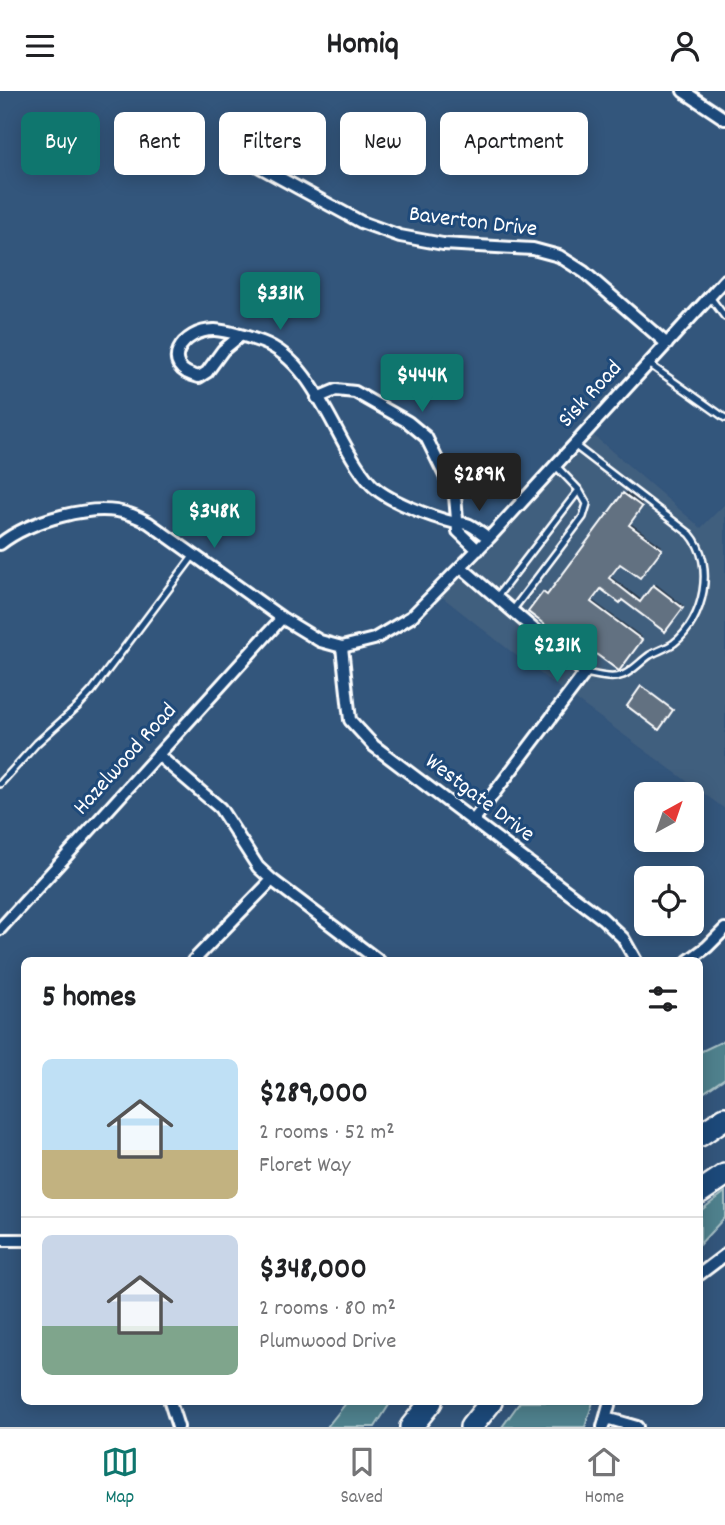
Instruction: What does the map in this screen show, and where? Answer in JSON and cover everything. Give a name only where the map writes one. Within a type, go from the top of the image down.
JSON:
[{"type":"highway","points":[[703,1133],[725,1118]]},
{"type":"highway","points":[[703,1190],[725,1175]]},
{"type":"highway","points":[[411,1427],[429,1405]]},
{"type":"highway","points":[[471,1427],[489,1405]]},
{"type":"street","points":[[683,91],[725,119]]},
{"type":"street","name":"Baverton Drive","points":[[275,175],[361,222],[400,236],[443,244],[533,249],[559,256],[584,272],[667,344]]},
{"type":"street","name":"Sisk Road","points":[[342,647],[374,639],[411,617],[478,550],[725,280]]},
{"type":"street","points":[[240,336],[223,350],[207,372],[199,377],[189,375],[180,368],[177,360],[178,349],[184,340],[215,330],[240,336],[275,347],[296,365],[371,485],[387,497],[457,523],[467,524],[489,538]]},
{"type":"street","points":[[317,398],[336,390],[355,392],[408,422],[426,437],[455,496],[458,531],[478,550]]},
{"type":"street","points":[[0,544],[9,536],[34,524],[62,516],[84,511],[128,513],[149,523],[282,618],[320,641],[342,647]]},
{"type":"street","points":[[461,567],[585,673],[473,821]]},
{"type":"street","name":"Hazelwood Road","points":[[0,929],[282,618]]},
{"type":"street","name":"Westgate Drive","points":[[342,647],[350,720],[374,746],[602,918],[623,938],[634,957]]},
{"type":"street","points":[[158,755],[220,808],[258,867],[374,957]]},
{"type":"street","points":[[197,957],[272,880]]},
{"type":"street","points":[[693,957],[725,929]]},
{"type":"street","points":[[0,1240],[21,1240]]},
{"type":"street","points":[[703,1272],[725,1255]]},
{"type":"street","points":[[171,1405],[178,1427]]},
{"type":"street","points":[[609,1405],[605,1422],[637,1427]]},
{"type":"lane","points":[[710,296],[725,317]]},
{"type":"lane","points":[[649,364],[725,418]]},
{"type":"lane","points":[[574,445],[691,534],[699,547],[705,566],[701,600],[695,616],[687,630],[673,643],[650,655],[624,675],[613,677],[585,673]]},
{"type":"lane","points":[[512,611],[583,517],[587,504],[579,490],[555,465]]},
{"type":"lane","points":[[496,598],[579,490]]},
{"type":"lane","points":[[0,784],[37,743],[92,691],[194,555]]},
{"type":"shaded area","points":[[593,435],[701,528],[725,504],[725,809],[704,794],[704,782],[688,782],[527,664],[441,596],[477,561]]},
{"type":"green space","points":[[725,1040],[725,1078],[703,1093],[703,1051]]},
{"type":"green space","points":[[725,1192],[725,1217],[703,1241],[703,1209]]},
{"type":"green space","points":[[345,1405],[389,1405],[375,1427],[327,1427]]},
{"type":"green space","points":[[518,1405],[592,1405],[585,1427],[502,1427]]},
{"type":"building","points":[[623,493],[642,507],[629,525],[662,549],[640,578],[620,564],[609,578],[640,602],[653,585],[683,608],[665,632],[622,600],[620,603],[601,589],[591,602],[642,640],[619,671],[569,634],[565,640],[528,612],[543,592],[547,595]]},
{"type":"building","points":[[641,686],[673,710],[659,730],[627,706]]}]
